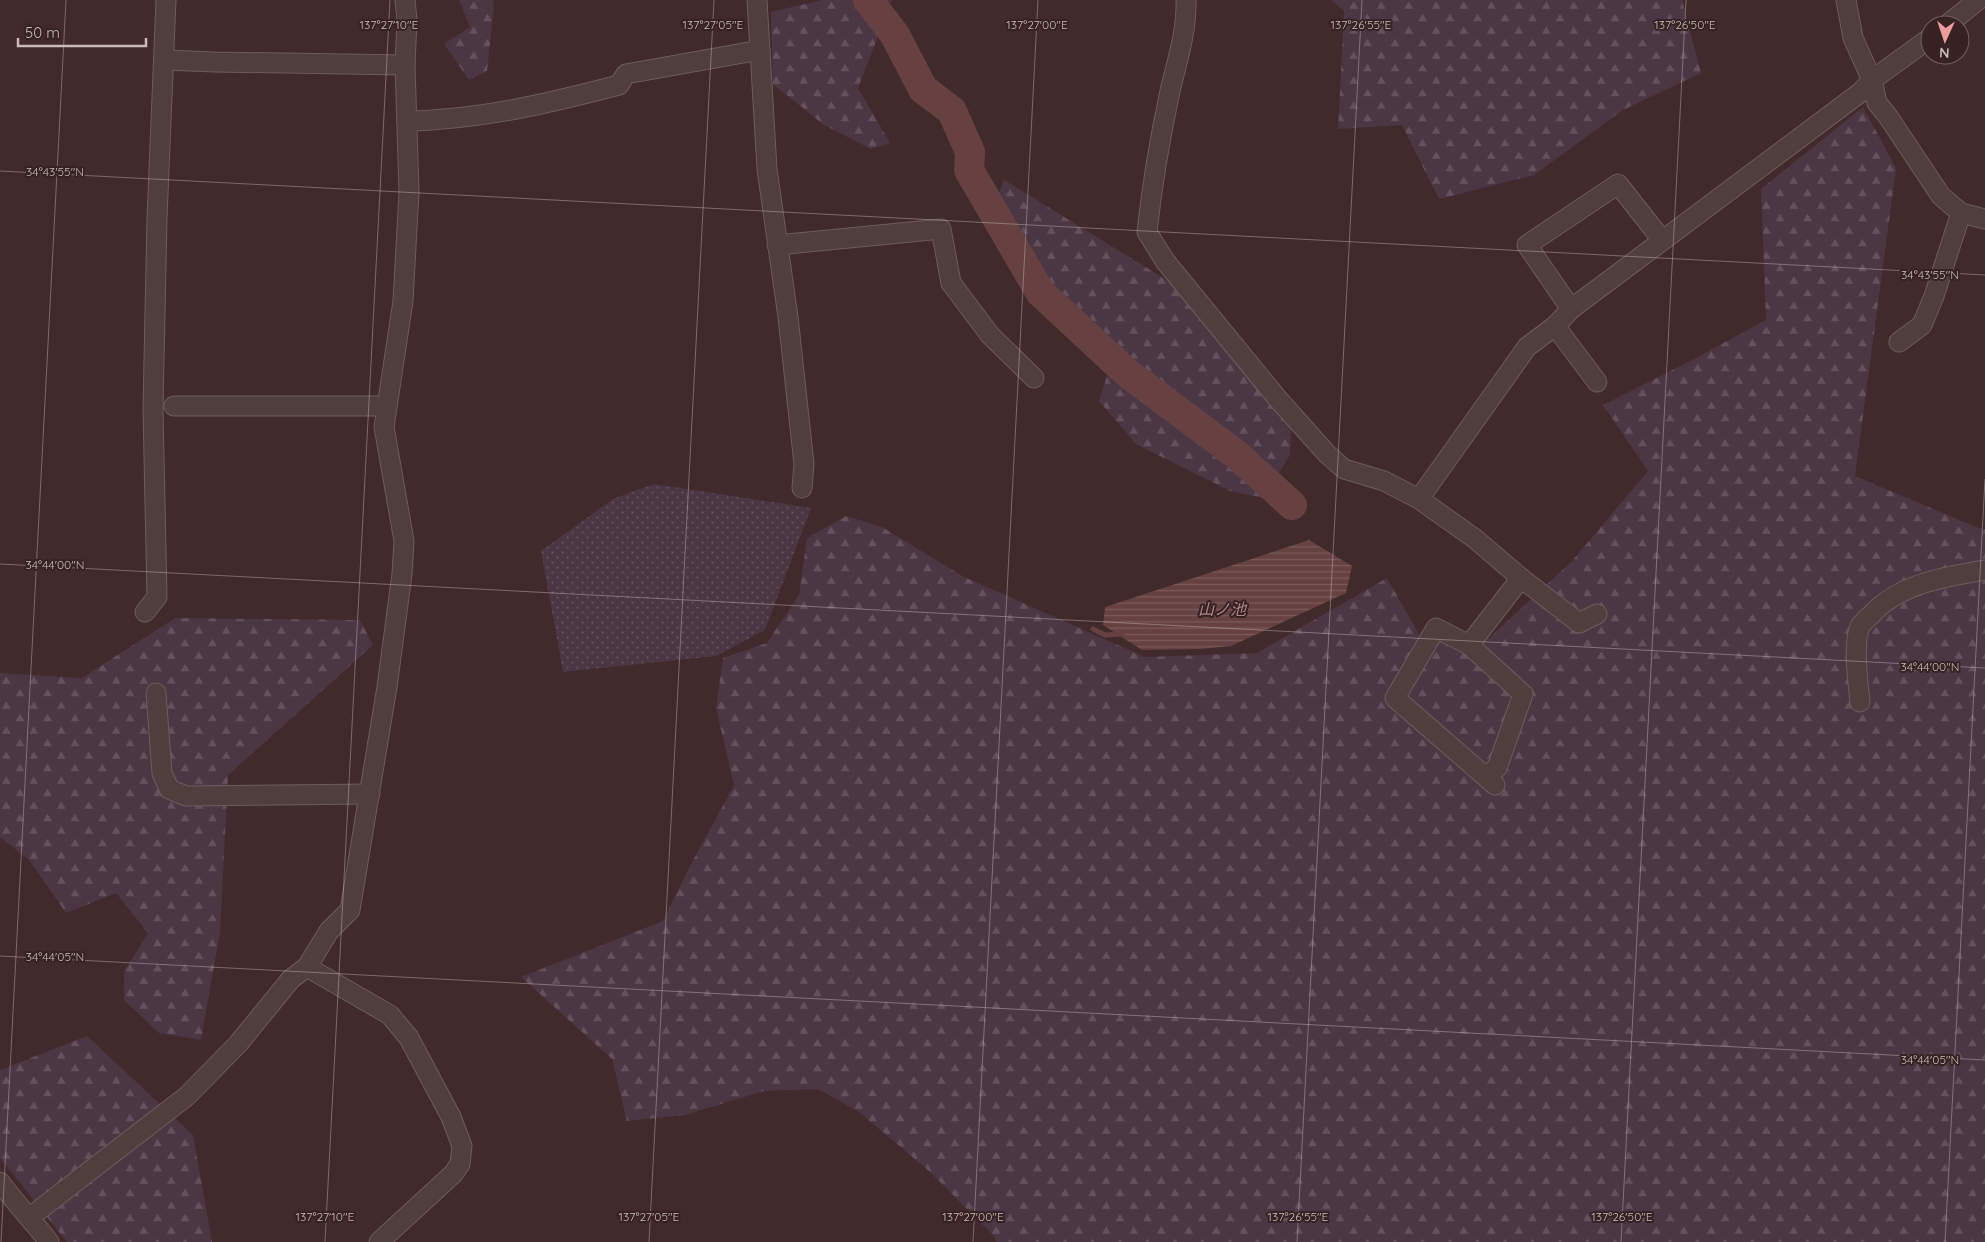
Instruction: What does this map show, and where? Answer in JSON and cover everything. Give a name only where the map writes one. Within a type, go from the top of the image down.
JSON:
[{"type":"street","points":[[145,612],[158,597],[153,409],[157,218],[166,0]]},
{"type":"street","points":[[30,1217],[187,1096],[238,1044],[291,980],[307,967],[329,931],[350,910],[370,794],[402,574],[404,541],[384,427],[403,301],[409,192],[405,65],[407,20],[405,0]]},
{"type":"street","points":[[756,0],[766,169],[788,317],[804,464],[802,488]]},
{"type":"street","points":[[1186,0],[1184,30],[1170,92],[1154,180],[1147,232],[1165,261],[1278,398],[1328,454],[1344,469],[1384,481],[1419,499],[1474,538],[1521,578],[1579,623],[1597,614]]},
{"type":"street","points":[[1846,0],[1853,38],[1872,80],[1877,103],[1941,196],[1961,212],[1985,219]]},
{"type":"street","points":[[1959,15],[1978,0]]},
{"type":"street","points":[[1419,499],[1527,347],[1555,326],[1572,309],[1861,92],[1872,80],[1920,45]]},
{"type":"street","points":[[407,121],[430,121],[498,112],[619,85],[626,74],[760,50]]},
{"type":"street","points":[[164,60],[405,65]]},
{"type":"street","points":[[1572,309],[1527,245],[1618,184],[1662,240]]},
{"type":"street","points":[[1961,212],[1985,205]]},
{"type":"street","points":[[1899,342],[1922,325],[1934,296],[1961,212]]},
{"type":"street","points":[[777,245],[941,230],[950,282],[990,335],[1034,378]]},
{"type":"street","points":[[1555,326],[1596,382]]},
{"type":"street","points":[[174,406],[387,406]]},
{"type":"street","points":[[1860,702],[1856,648],[1861,626],[1879,606],[1906,590],[1941,578],[1985,570]]},
{"type":"street","points":[[1469,645],[1521,578]]},
{"type":"street","points":[[1436,628],[1469,645],[1523,694],[1490,780],[1395,698],[1436,628]]},
{"type":"street","points":[[156,693],[162,773],[169,789],[186,796],[370,794]]},
{"type":"street","points":[[307,967],[390,1015],[409,1038],[451,1117],[462,1146],[460,1164],[453,1174],[378,1242]]},
{"type":"street","points":[[0,1182],[10,1196],[30,1217],[48,1242]]},
{"type":"green space","points":[[459,0],[493,0],[494,8],[487,71],[469,80],[444,44],[470,27]]},
{"type":"green space","points":[[822,0],[892,0],[858,88],[890,143],[871,149],[824,125],[773,84],[771,12]]},
{"type":"green space","points":[[1331,0],[1682,0],[1701,73],[1623,110],[1534,175],[1439,199],[1402,125],[1338,129],[1344,11]]},
{"type":"green space","points":[[1863,107],[1896,168],[1855,476],[1976,527],[1985,529],[1985,1242],[996,1242],[994,1236],[929,1171],[859,1112],[818,1089],[764,1091],[685,1115],[627,1121],[612,1059],[521,977],[663,921],[690,866],[734,785],[716,708],[723,658],[767,643],[799,595],[807,538],[846,516],[882,527],[964,577],[1145,657],[1257,653],[1387,578],[1420,636],[1489,638],[1572,561],[1648,471],[1603,405],[1766,320],[1761,189]]},
{"type":"green space","points":[[1004,180],[1170,282],[1243,343],[1292,401],[1290,455],[1263,498],[1230,491],[1136,444],[1099,401],[1114,354],[985,228]]},
{"type":"green space","points":[[654,484],[811,508],[765,630],[716,656],[563,672],[541,551],[613,499]]},
{"type":"green space","points":[[175,618],[360,620],[373,645],[228,775],[220,932],[201,1040],[159,1033],[124,1000],[124,972],[148,933],[116,893],[66,913],[29,860],[0,837],[0,673],[82,678]]},
{"type":"green space","points":[[87,1036],[193,1135],[212,1242],[67,1242],[0,1158],[0,1070]]},
{"type":"water","name":"山ノ池","points":[[1309,540],[1352,566],[1346,593],[1231,646],[1200,649],[1142,650],[1103,625],[1105,607]]},
{"type":"waterway","points":[[868,0],[895,35],[923,89],[952,111],[970,152],[969,170],[1040,292],[1126,372],[1237,455],[1292,505]]},
{"type":"waterway","points":[[1093,629],[1105,635],[1122,634]]}]
